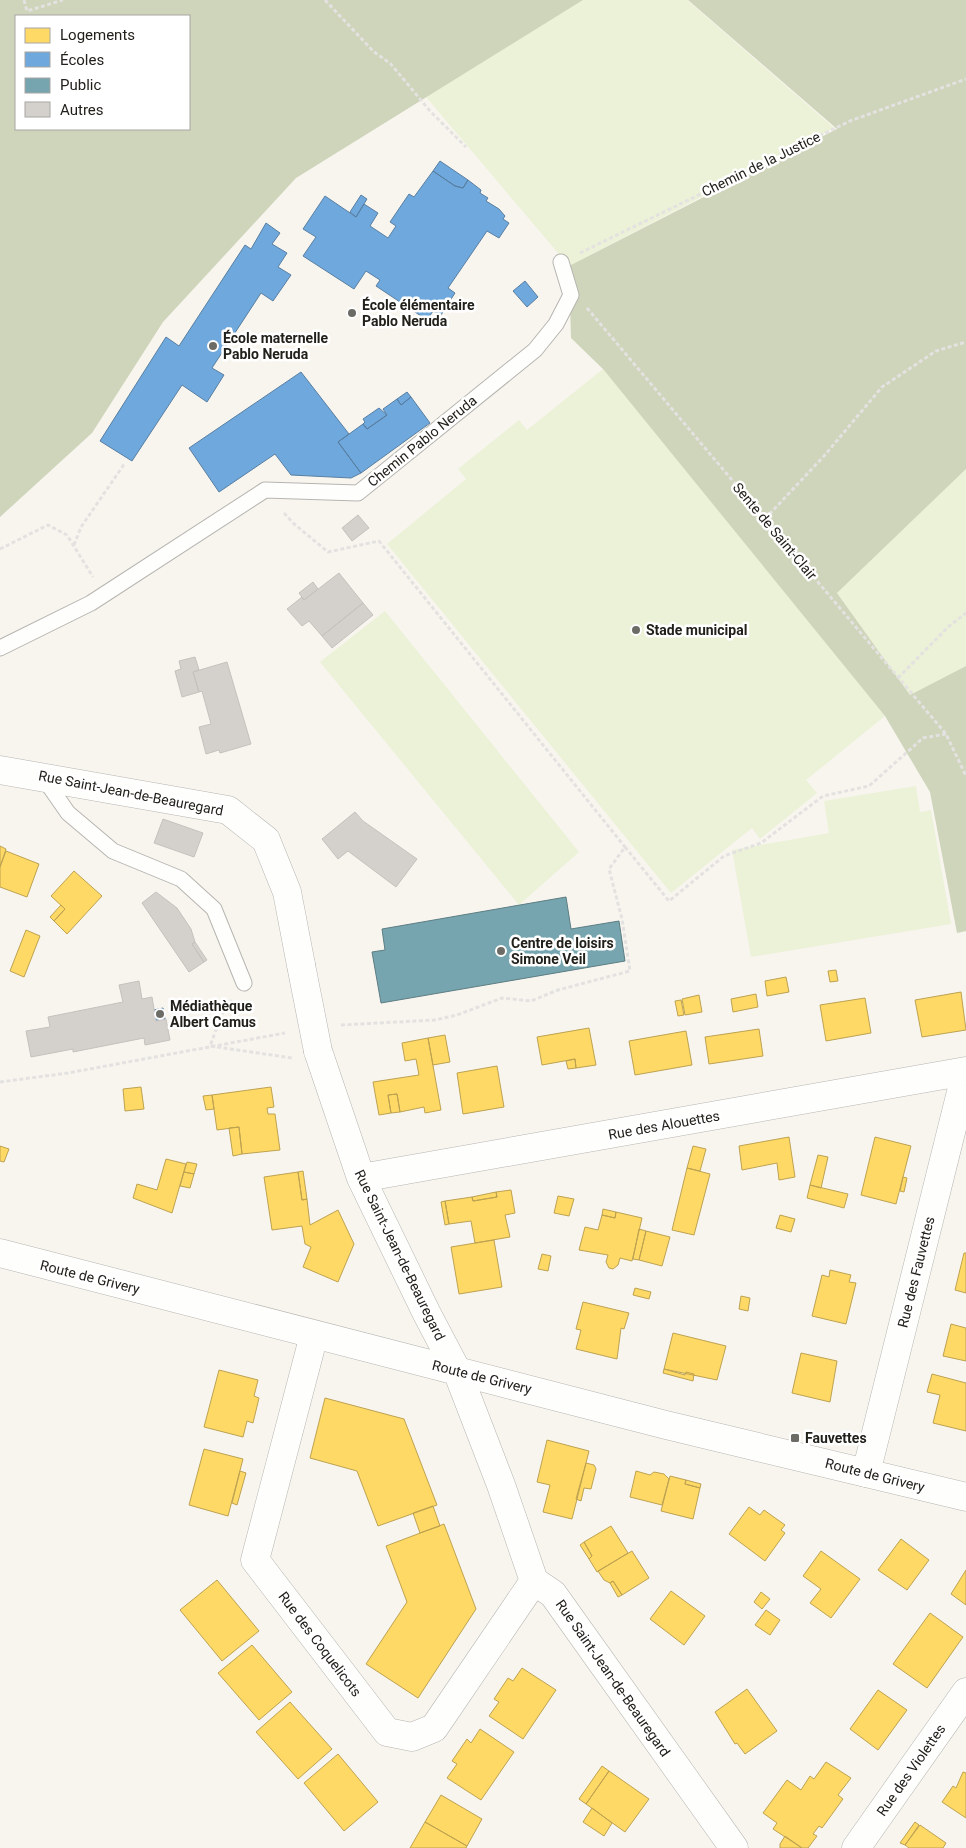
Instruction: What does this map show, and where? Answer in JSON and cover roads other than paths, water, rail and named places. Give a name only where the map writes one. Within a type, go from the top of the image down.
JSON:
[{"type":"street","name":"Rue Saint-Jean-de-Beauregard","points":[[0,770],[228,810],[266,840],[288,892],[319,1054],[362,1178],[427,1314],[457,1371],[501,1485],[534,1580],[553,1594],[734,1848]]},
{"type":"street","name":"Rue des Alouettes","points":[[362,1178],[966,1072]]},
{"type":"street","name":"Rue des Fauvettes","points":[[866,1473],[966,1072]]},
{"type":"street","name":"Route de Grivery","points":[[0,1253],[666,1425],[966,1497]]},
{"type":"street","name":"Rue des Coquelicots","points":[[314,1335],[255,1560],[387,1732],[412,1738],[434,1728],[534,1580]]},
{"type":"street","name":"Rue des Violettes","points":[[856,1848],[966,1692]]},
{"type":"lane","name":"Chemin Pablo Neruda","points":[[0,648],[91,603],[265,490],[358,493],[535,350],[556,324],[571,295],[561,262]]},
{"type":"lane","points":[[42,776],[68,813],[113,851],[181,879],[214,909],[244,983]]},
{"type":"place","name":"École élémentaire Pablo Neruda","points":[[352,313]]},
{"type":"place","name":"École maternelle Pablo Neruda","points":[[213,346]]},
{"type":"place","name":"Stade municipal","points":[[636,630]]},
{"type":"place","name":"Centre de loisirs Simone Veil","points":[[501,951]]},
{"type":"place","name":"Médiathèque Albert Camus","points":[[160,1014]]},
{"type":"place","name":"Fauvettes","points":[[795,1438]]}]
